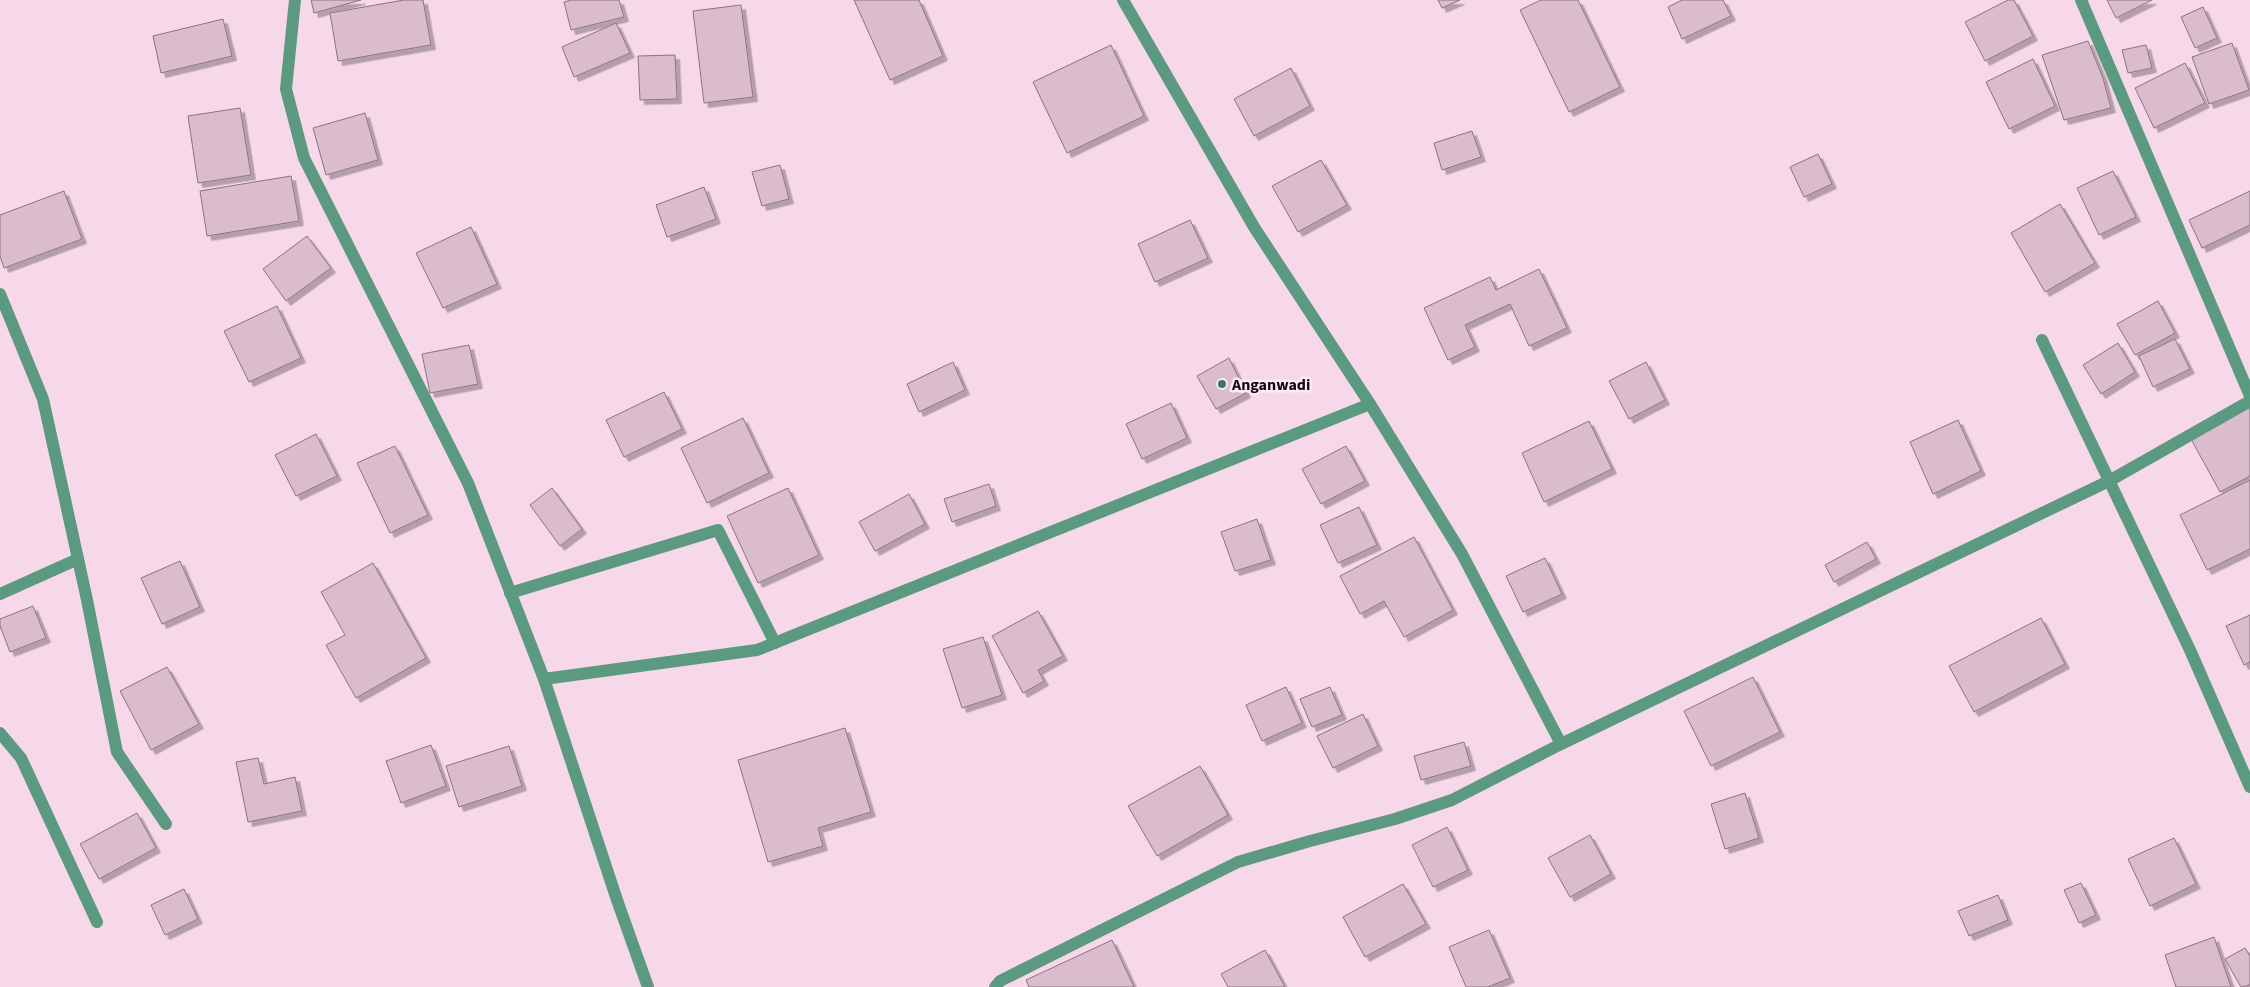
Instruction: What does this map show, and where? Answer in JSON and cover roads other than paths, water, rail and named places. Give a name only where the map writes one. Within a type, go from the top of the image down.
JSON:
[{"type":"street","points":[[295,0],[286,89],[304,158],[468,482],[544,679],[617,900],[648,987]]},
{"type":"street","points":[[1123,0],[1254,227],[1370,404],[1462,554],[1560,744]]},
{"type":"street","points":[[2081,0],[2250,396]]},
{"type":"street","points":[[0,294],[43,399],[117,752],[166,824]]},
{"type":"street","points":[[2042,340],[2190,650],[2250,787]]},
{"type":"street","points":[[995,987],[1000,981],[1238,862],[1395,819],[1452,800],[1560,744],[2109,481],[2250,401]]},
{"type":"street","points":[[544,679],[757,650],[1370,404]]},
{"type":"street","points":[[510,593],[718,530],[775,643]]},
{"type":"street","points":[[0,594],[78,559]]},
{"type":"street","points":[[0,734],[21,758],[97,922]]},
{"type":"place","name":"Anganwadi","points":[[1222,384]]}]
